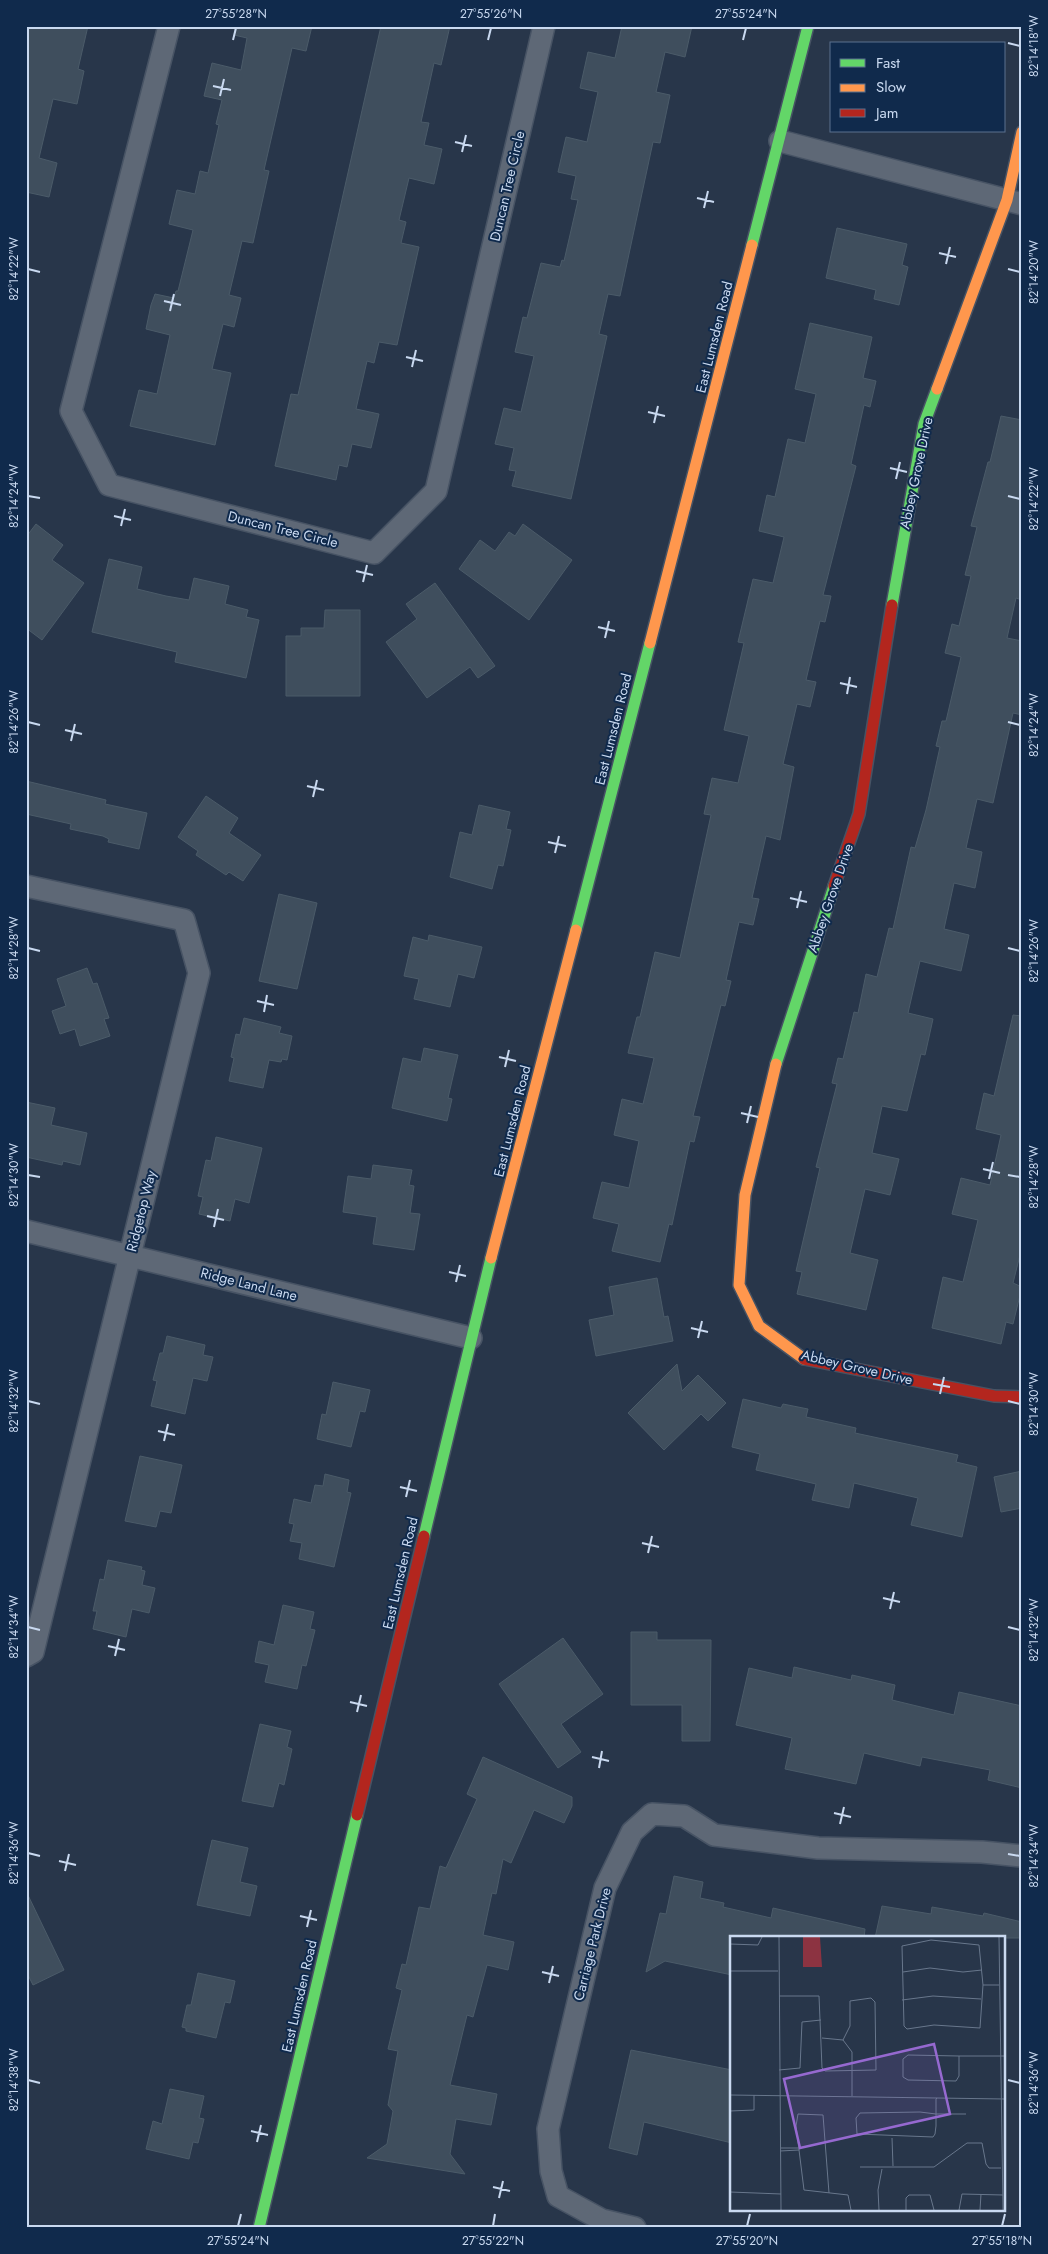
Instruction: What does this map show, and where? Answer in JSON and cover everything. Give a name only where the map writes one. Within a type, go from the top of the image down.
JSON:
[{"type":"street","name":"Duncan Tree Circle","points":[[169,26],[71,411],[109,485],[374,553],[436,491],[544,26]]},
{"type":"street","name":"East Lumsden Road","points":[[259,2228],[471,1338],[808,26]]},
{"type":"street","name":"Abbey Grove Drive","points":[[1022,132],[1014,202],[924,424],[898,565],[859,814],[812,948],[772,1076],[745,1195],[739,1286],[759,1326],[801,1358],[994,1396],[1022,1397]]},
{"type":"street","points":[[780,141],[1014,202]]},
{"type":"street","name":"Ridgetop Way","points":[[26,886],[184,920],[200,973],[33,1652],[26,1656]]},
{"type":"street","name":"Ridge Land Lane","points":[[26,1231],[471,1338]]},
{"type":"street","name":"Carriage Park Drive","points":[[635,2228],[602,2220],[558,2196],[551,2171],[548,2129],[604,1888],[632,1832],[652,1814],[684,1816],[714,1835],[818,1848],[982,1852],[1022,1856]]},
{"type":"building","points":[[26,26],[88,26],[78,69],[84,71],[77,104],[53,99],[39,158],[57,163],[49,197],[26,192]]},
{"type":"building","points":[[235,26],[312,26],[306,51],[292,48],[264,170],[269,171],[253,243],[242,241],[229,295],[241,298],[234,327],[223,324],[212,369],[231,373],[215,445],[130,426],[139,390],[157,394],[170,335],[146,329],[151,305],[155,294],[174,298],[176,291],[178,291],[193,230],[169,224],[177,190],[195,194],[200,171],[208,173],[219,125],[216,124],[222,100],[204,96],[212,63],[241,70],[247,38],[234,35]]},
{"type":"building","points":[[381,26],[450,26],[441,65],[434,63],[421,122],[429,123],[424,145],[442,149],[434,184],[409,178],[399,220],[406,222],[401,243],[419,247],[397,345],[379,342],[374,363],[367,361],[356,409],[379,414],[371,448],[352,444],[347,467],[339,465],[336,480],[275,466],[291,394],[298,395]]},
{"type":"building","points":[[622,26],[692,26],[685,57],[665,52],[656,92],[670,95],[660,143],[653,142],[620,296],[608,294],[599,334],[607,336],[571,499],[512,486],[516,471],[509,470],[514,448],[495,444],[504,408],[521,412],[534,356],[515,352],[523,317],[527,318],[541,263],[560,267],[562,260],[564,261],[578,200],[571,199],[576,176],[558,172],[566,137],[587,142],[598,92],[580,88],[588,52],[615,58]]},
{"type":"building","points":[[837,228],[907,244],[902,265],[908,267],[899,305],[874,299],[876,290],[826,278]]},
{"type":"building","points":[[810,323],[872,337],[863,378],[876,381],[870,407],[864,405],[851,464],[856,466],[823,595],[831,596],[825,622],[820,621],[806,680],[816,682],[810,707],[797,704],[783,764],[794,767],[780,840],[766,836],[752,898],[759,899],[753,925],[739,922],[726,980],[731,981],[725,1006],[721,1005],[693,1116],[700,1117],[694,1142],[690,1141],[672,1225],[669,1224],[660,1262],[612,1251],[619,1224],[593,1218],[602,1182],[629,1188],[639,1141],[614,1135],[622,1099],[643,1104],[654,1058],[628,1053],[637,1017],[640,1017],[655,952],[680,958],[711,815],[704,814],[712,778],[738,783],[749,736],[724,730],[744,643],[738,642],[753,579],[773,583],[784,537],[759,531],[767,495],[775,497],[788,439],[805,443],[816,394],[795,389]]},
{"type":"building","points":[[1001,416],[1022,420],[1022,600],[1016,598],[1007,638],[1022,641],[1022,715],[1013,713],[993,803],[977,799],[966,848],[982,852],[975,888],[954,883],[944,929],[969,935],[961,971],[920,961],[908,1013],[933,1019],[925,1055],[921,1054],[907,1111],[882,1106],[872,1153],[899,1159],[890,1195],[865,1189],[850,1253],[878,1260],[866,1310],[797,1294],[802,1272],[796,1271],[820,1168],[816,1167],[837,1084],[832,1083],[838,1058],[843,1059],[854,1012],[858,1013],[866,974],[877,977],[889,928],[893,929],[911,847],[915,848],[926,810],[940,747],[936,746],[942,721],[946,721],[961,657],[945,653],[952,624],[959,626],[971,576],[965,575],[977,527],[971,526]]},
{"type":"building","points":[[36,524],[63,545],[52,560],[84,583],[42,640],[26,628],[26,537]]},
{"type":"building","points":[[523,524],[572,560],[529,620],[459,569],[480,540],[495,551],[509,532],[515,536]]},
{"type":"building","points":[[109,559],[142,567],[137,589],[166,596],[189,600],[194,578],[229,586],[225,604],[248,610],[246,617],[259,620],[246,678],[175,662],[177,652],[92,632]]},
{"type":"building","points":[[435,583],[495,666],[478,678],[470,667],[427,698],[386,642],[417,619],[406,604]]},
{"type":"building","points":[[325,610],[360,610],[360,696],[286,696],[286,636],[301,636],[301,628],[324,628]]},
{"type":"building","points":[[26,781],[106,800],[105,804],[147,813],[139,849],[108,842],[109,839],[103,836],[70,829],[71,824],[26,814]]},
{"type":"building","points":[[206,796],[238,818],[229,833],[261,855],[243,881],[229,872],[226,875],[196,855],[198,851],[178,837]]},
{"type":"building","points":[[479,805],[510,812],[506,829],[511,830],[503,866],[498,865],[492,889],[450,877],[460,832],[472,835]]},
{"type":"building","points":[[279,894],[317,903],[297,989],[259,981]]},
{"type":"building","points":[[429,935],[482,947],[474,978],[458,974],[450,1007],[414,999],[419,979],[404,976],[413,937],[428,941]]},
{"type":"building","points":[[87,968],[93,984],[97,983],[109,1018],[104,1019],[110,1036],[80,1046],[75,1029],[60,1034],[52,1011],[66,1006],[57,979]]},
{"type":"building","points":[[1013,1015],[1022,1016],[1022,1247],[1013,1283],[1022,1287],[1013,1324],[1006,1322],[1001,1344],[932,1328],[943,1277],[963,1282],[978,1220],[952,1214],[961,1178],[990,1185],[1001,1135],[976,1129],[984,1093],[994,1096]]},
{"type":"building","points":[[244,1018],[281,1027],[279,1033],[292,1036],[287,1060],[282,1059],[281,1062],[269,1060],[263,1088],[229,1081],[234,1058],[231,1057],[236,1034],[240,1035]]},
{"type":"building","points":[[424,1048],[458,1055],[448,1098],[452,1099],[447,1121],[392,1108],[403,1058],[421,1062]]},
{"type":"building","points":[[26,1102],[55,1108],[51,1125],[87,1133],[80,1165],[63,1161],[62,1165],[26,1157]]},
{"type":"building","points":[[216,1137],[262,1148],[249,1203],[235,1199],[230,1221],[199,1214],[203,1197],[198,1196],[206,1160],[211,1161]]},
{"type":"building","points":[[373,1165],[412,1170],[409,1185],[414,1186],[410,1213],[420,1214],[414,1250],[373,1244],[377,1217],[343,1212],[348,1176],[371,1179]]},
{"type":"building","points":[[657,1278],[664,1317],[668,1316],[673,1341],[596,1356],[589,1320],[614,1315],[609,1287]]},
{"type":"building","points":[[167,1336],[205,1345],[203,1355],[213,1357],[207,1381],[193,1378],[185,1414],[151,1406],[157,1381],[153,1380],[160,1353],[163,1353]]},
{"type":"building","points":[[677,1364],[682,1391],[698,1375],[726,1403],[708,1421],[701,1414],[664,1450],[628,1413]]},
{"type":"building","points":[[333,1382],[370,1390],[365,1412],[360,1411],[351,1447],[317,1439],[322,1414],[326,1415]]},
{"type":"building","points":[[743,1399],[781,1408],[783,1404],[808,1409],[806,1417],[856,1428],[855,1433],[958,1455],[956,1462],[977,1467],[962,1537],[911,1525],[918,1498],[854,1483],[849,1508],[812,1500],[816,1484],[756,1470],[760,1454],[732,1447]]},
{"type":"building","points":[[140,1456],[182,1465],[171,1513],[160,1511],[156,1527],[125,1521]]},
{"type":"building","points":[[1022,1471],[1022,1508],[1001,1512],[994,1477]]},
{"type":"building","points":[[325,1474],[349,1480],[347,1492],[351,1493],[334,1567],[299,1559],[302,1543],[290,1541],[294,1524],[289,1523],[294,1499],[311,1503],[315,1485],[323,1486]]},
{"type":"building","points":[[108,1560],[142,1567],[141,1570],[145,1571],[142,1585],[155,1588],[149,1613],[132,1609],[126,1637],[93,1629],[97,1611],[93,1611],[100,1579],[104,1580]]},
{"type":"building","points":[[283,1605],[314,1612],[310,1629],[315,1630],[306,1666],[302,1665],[297,1689],[265,1682],[269,1665],[255,1662],[259,1641],[274,1645]]},
{"type":"building","points":[[631,1632],[657,1632],[657,1640],[711,1640],[710,1741],[682,1741],[682,1705],[631,1705]]},
{"type":"building","points":[[563,1638],[603,1694],[561,1724],[581,1752],[558,1768],[499,1684]]},
{"type":"building","points":[[794,1667],[851,1680],[852,1675],[895,1685],[892,1700],[954,1715],[959,1692],[1022,1706],[1022,1788],[988,1780],[990,1770],[922,1757],[920,1766],[864,1753],[856,1784],[785,1769],[792,1738],[736,1725],[749,1668],[792,1678]]},
{"type":"building","points":[[260,1724],[291,1731],[287,1747],[292,1749],[284,1785],[279,1783],[273,1807],[242,1801]]},
{"type":"building","points":[[483,1757],[572,1797],[572,1806],[564,1823],[534,1810],[511,1863],[503,1859],[496,1894],[492,1893],[483,1935],[514,1942],[508,1970],[487,1965],[473,2017],[467,2015],[450,2085],[497,2094],[491,2125],[456,2119],[450,2154],[465,2174],[367,2158],[387,2144],[393,2111],[388,2105],[398,2051],[388,2049],[402,1990],[396,1988],[402,1964],[406,1965],[419,1907],[430,1909],[440,1866],[446,1868],[477,1799],[467,1794]]},
{"type":"building","points":[[212,1840],[248,1848],[240,1882],[257,1886],[250,1916],[197,1905]]},
{"type":"building","points":[[674,1876],[703,1882],[700,1898],[724,1903],[723,1907],[771,1918],[773,1908],[865,1929],[864,1936],[730,1936],[730,1975],[665,1961],[646,1972],[660,1913],[666,1914]]},
{"type":"building","points":[[26,1891],[64,1970],[33,1985],[26,1971]]},
{"type":"building","points":[[882,1906],[931,1914],[932,1907],[983,1916],[984,1913],[1022,1922],[1022,1938],[1006,1938],[1006,1936],[875,1936]]},
{"type":"building","points":[[198,1973],[235,1981],[230,2003],[225,2002],[216,2038],[186,2031],[186,2028],[182,2027],[187,2005],[191,2005]]},
{"type":"building","points":[[631,2050],[730,2070],[730,2143],[644,2122],[637,2155],[609,2148]]},
{"type":"building","points":[[170,2089],[204,2096],[199,2118],[204,2119],[198,2143],[193,2142],[189,2159],[146,2149],[153,2121],[162,2124]]},
{"type":"traffic: fast","points":[[752,245],[808,26]]},
{"type":"traffic: fast","points":[[892,605],[924,424],[937,389]]},
{"type":"traffic: fast","points":[[576,930],[650,643]]},
{"type":"traffic: fast","points":[[776,1064],[834,886]]},
{"type":"traffic: fast","points":[[424,1536],[491,1258]]},
{"type":"traffic: fast","points":[[259,2228],[357,1815]]},
{"type":"traffic: slow","points":[[937,389],[1007,200],[1022,132]]},
{"type":"traffic: slow","points":[[650,643],[752,245]]},
{"type":"traffic: slow","points":[[491,1258],[576,930]]},
{"type":"traffic: slow","points":[[776,1064],[745,1195],[739,1285],[759,1326],[804,1359]]},
{"type":"traffic: jam","points":[[834,886],[859,814],[892,605]]},
{"type":"traffic: jam","points":[[804,1359],[994,1396],[1022,1397]]},
{"type":"traffic: jam","points":[[357,1815],[424,1536]]}]
